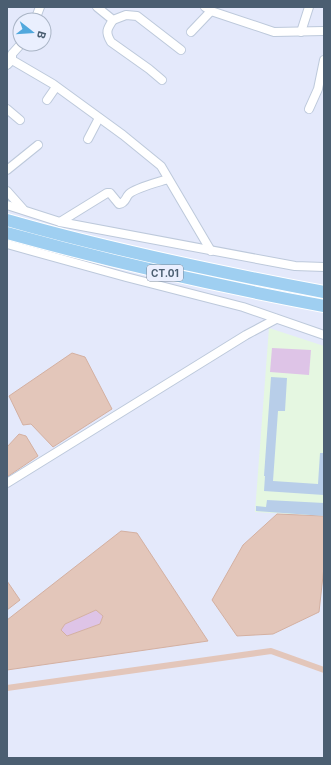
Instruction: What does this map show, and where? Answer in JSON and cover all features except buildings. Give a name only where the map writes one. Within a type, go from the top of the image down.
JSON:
[{"type":"highway","name":"CT.01","points":[[7,220],[136,253],[240,277],[324,292]]},
{"type":"highway","name":"CT.01","points":[[7,233],[135,266],[238,290],[324,306]]},
{"type":"street","points":[[98,7],[113,20]]},
{"type":"street","points":[[301,32],[309,7]]},
{"type":"street","points":[[191,32],[208,8],[274,32],[324,33]]},
{"type":"street","points":[[162,80],[111,42],[107,36],[107,30],[113,20],[126,15],[137,16],[181,50]]},
{"type":"street","points":[[14,52],[9,62],[56,86],[124,135],[161,166],[211,251]]},
{"type":"street","points":[[309,109],[318,89],[324,60]]},
{"type":"street","points":[[47,100],[56,86]]},
{"type":"street","points":[[7,109],[20,120]]},
{"type":"street","points":[[88,139],[100,118]]},
{"type":"street","points":[[7,170],[38,145]]},
{"type":"street","points":[[60,222],[107,193],[110,193],[119,204],[122,204],[125,202],[129,194],[168,179]]},
{"type":"street","points":[[7,191],[23,209]]},
{"type":"street","points":[[7,205],[60,222],[295,266],[324,267]]},
{"type":"street","points":[[7,244],[243,307],[324,335]]},
{"type":"street","points":[[7,483],[246,335],[276,319]]},
{"type":"shaded area","points":[[269,328],[324,346],[324,516],[255,512]]},
{"type":"shaded area","points":[[272,348],[311,350],[309,375],[270,372]]},
{"type":"shaded area","points":[[72,353],[85,357],[112,409],[53,447],[31,424],[23,425],[9,396]]},
{"type":"shaded area","points":[[19,434],[26,436],[38,456],[7,477],[7,447]]},
{"type":"shaded area","points":[[277,514],[324,516],[324,567],[319,612],[273,634],[237,636],[212,600],[243,545]]},
{"type":"shaded area","points":[[121,531],[137,533],[208,641],[7,670],[7,620]],"holes":[[[96,610],[103,616],[100,624],[67,636],[61,630],[65,624]]]},
{"type":"shaded area","points":[[7,581],[20,600],[7,610]]},
{"type":"shaded area","points":[[96,610],[103,616],[100,624],[67,636],[61,630],[65,624]]},
{"type":"waterway","points":[[7,688],[271,651],[324,670]]}]
